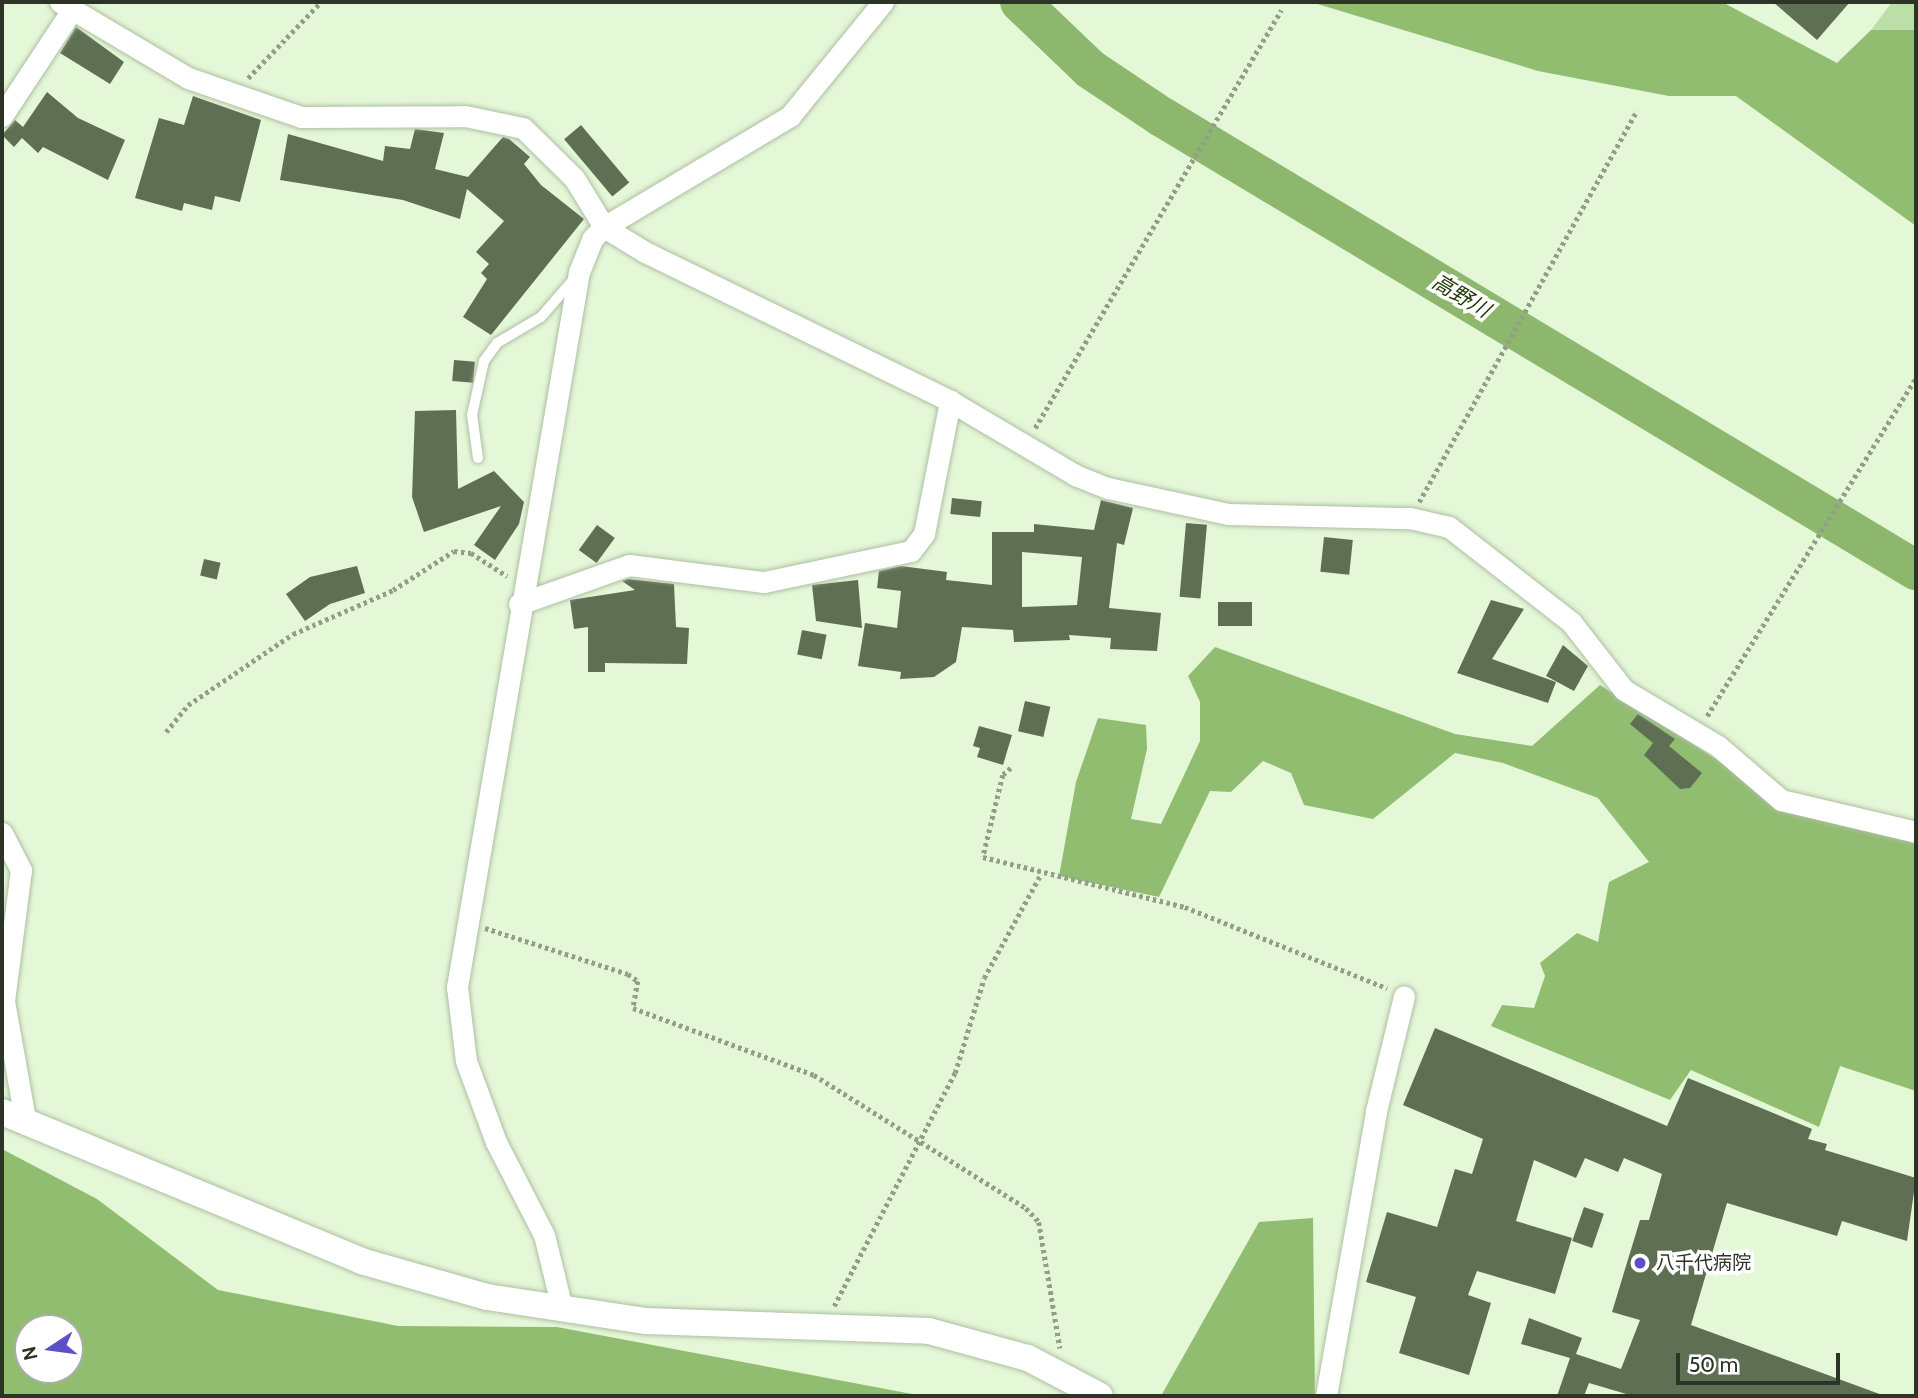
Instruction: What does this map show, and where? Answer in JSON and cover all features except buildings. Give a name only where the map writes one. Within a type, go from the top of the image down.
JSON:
[{"type":"street","points":[[561,1304],[544,1235],[496,1142],[466,1060],[457,987],[464,921],[579,272],[592,239],[604,227],[790,116],[883,2]]},
{"type":"street","points":[[2,116],[66,6],[188,78],[301,117],[497,118],[542,143],[604,227],[950,401],[1074,475],[1164,504],[1228,513],[1410,518],[1449,527],[1571,622],[1624,690],[1697,734],[1781,800],[1916,832]]},
{"type":"street","points":[[520,595],[629,565],[764,582],[911,551],[924,534],[950,401]]},
{"type":"street","points":[[2,833],[21,870],[4,1001],[26,1124]]},
{"type":"street","points":[[1326,1396],[1376,1111],[1404,996]]},
{"type":"street","points":[[2,1112],[361,1261],[487,1297],[561,1304],[646,1321],[929,1331],[1028,1358],[1101,1396]]},
{"type":"lane","points":[[478,458],[472,415],[484,361],[496,343],[541,317],[579,272]]},
{"type":"path","points":[[233,94],[321,2]]},
{"type":"path","points":[[1024,447],[1282,10]]},
{"type":"path","points":[[1410,518],[1637,111]]},
{"type":"path","points":[[1697,734],[1916,377]]},
{"type":"path","points":[[166,732],[187,705],[293,634],[393,590],[454,551],[471,553],[520,595]]},
{"type":"path","points":[[1011,768],[1003,775],[983,857],[1185,907],[1404,996]]},
{"type":"path","points":[[824,1326],[955,1073],[984,978],[1041,873]]},
{"type":"path","points":[[464,921],[628,974],[638,981],[633,1008],[814,1075],[919,1141],[1039,1222],[1064,1377]]},
{"type":"green space","points":[[1311,2],[1722,2],[1837,63],[1871,30],[1916,30],[1916,226],[1736,96],[1669,96],[1538,71]]},
{"type":"green space","points":[[1892,2],[1916,2],[1916,30],[1871,30]]},
{"type":"green space","points":[[1215,647],[1455,734],[1532,746],[1600,685],[1733,770],[1778,806],[1916,839],[1916,1091],[1840,1066],[1819,1127],[1691,1070],[1670,1100],[1491,1026],[1502,1005],[1534,1008],[1545,976],[1540,963],[1577,933],[1598,942],[1609,882],[1649,862],[1598,798],[1503,763],[1455,753],[1373,819],[1304,805],[1291,773],[1263,761],[1231,792],[1210,791],[1159,897],[1059,876],[1076,782],[1098,718],[1146,725],[1147,749],[1131,819],[1161,824],[1200,741],[1200,702],[1188,676]]},
{"type":"green space","points":[[2,1149],[97,1199],[218,1290],[398,1326],[557,1327],[923,1396],[2,1396]]},
{"type":"green space","points":[[1313,1218],[1315,1396],[1161,1396],[1259,1222]]},
{"type":"waterway","name":"高野川","points":[[1020,2],[1090,69],[1162,117],[1916,570]]},
{"type":"place","name":"八千代病院","points":[[1640,1263]]}]
